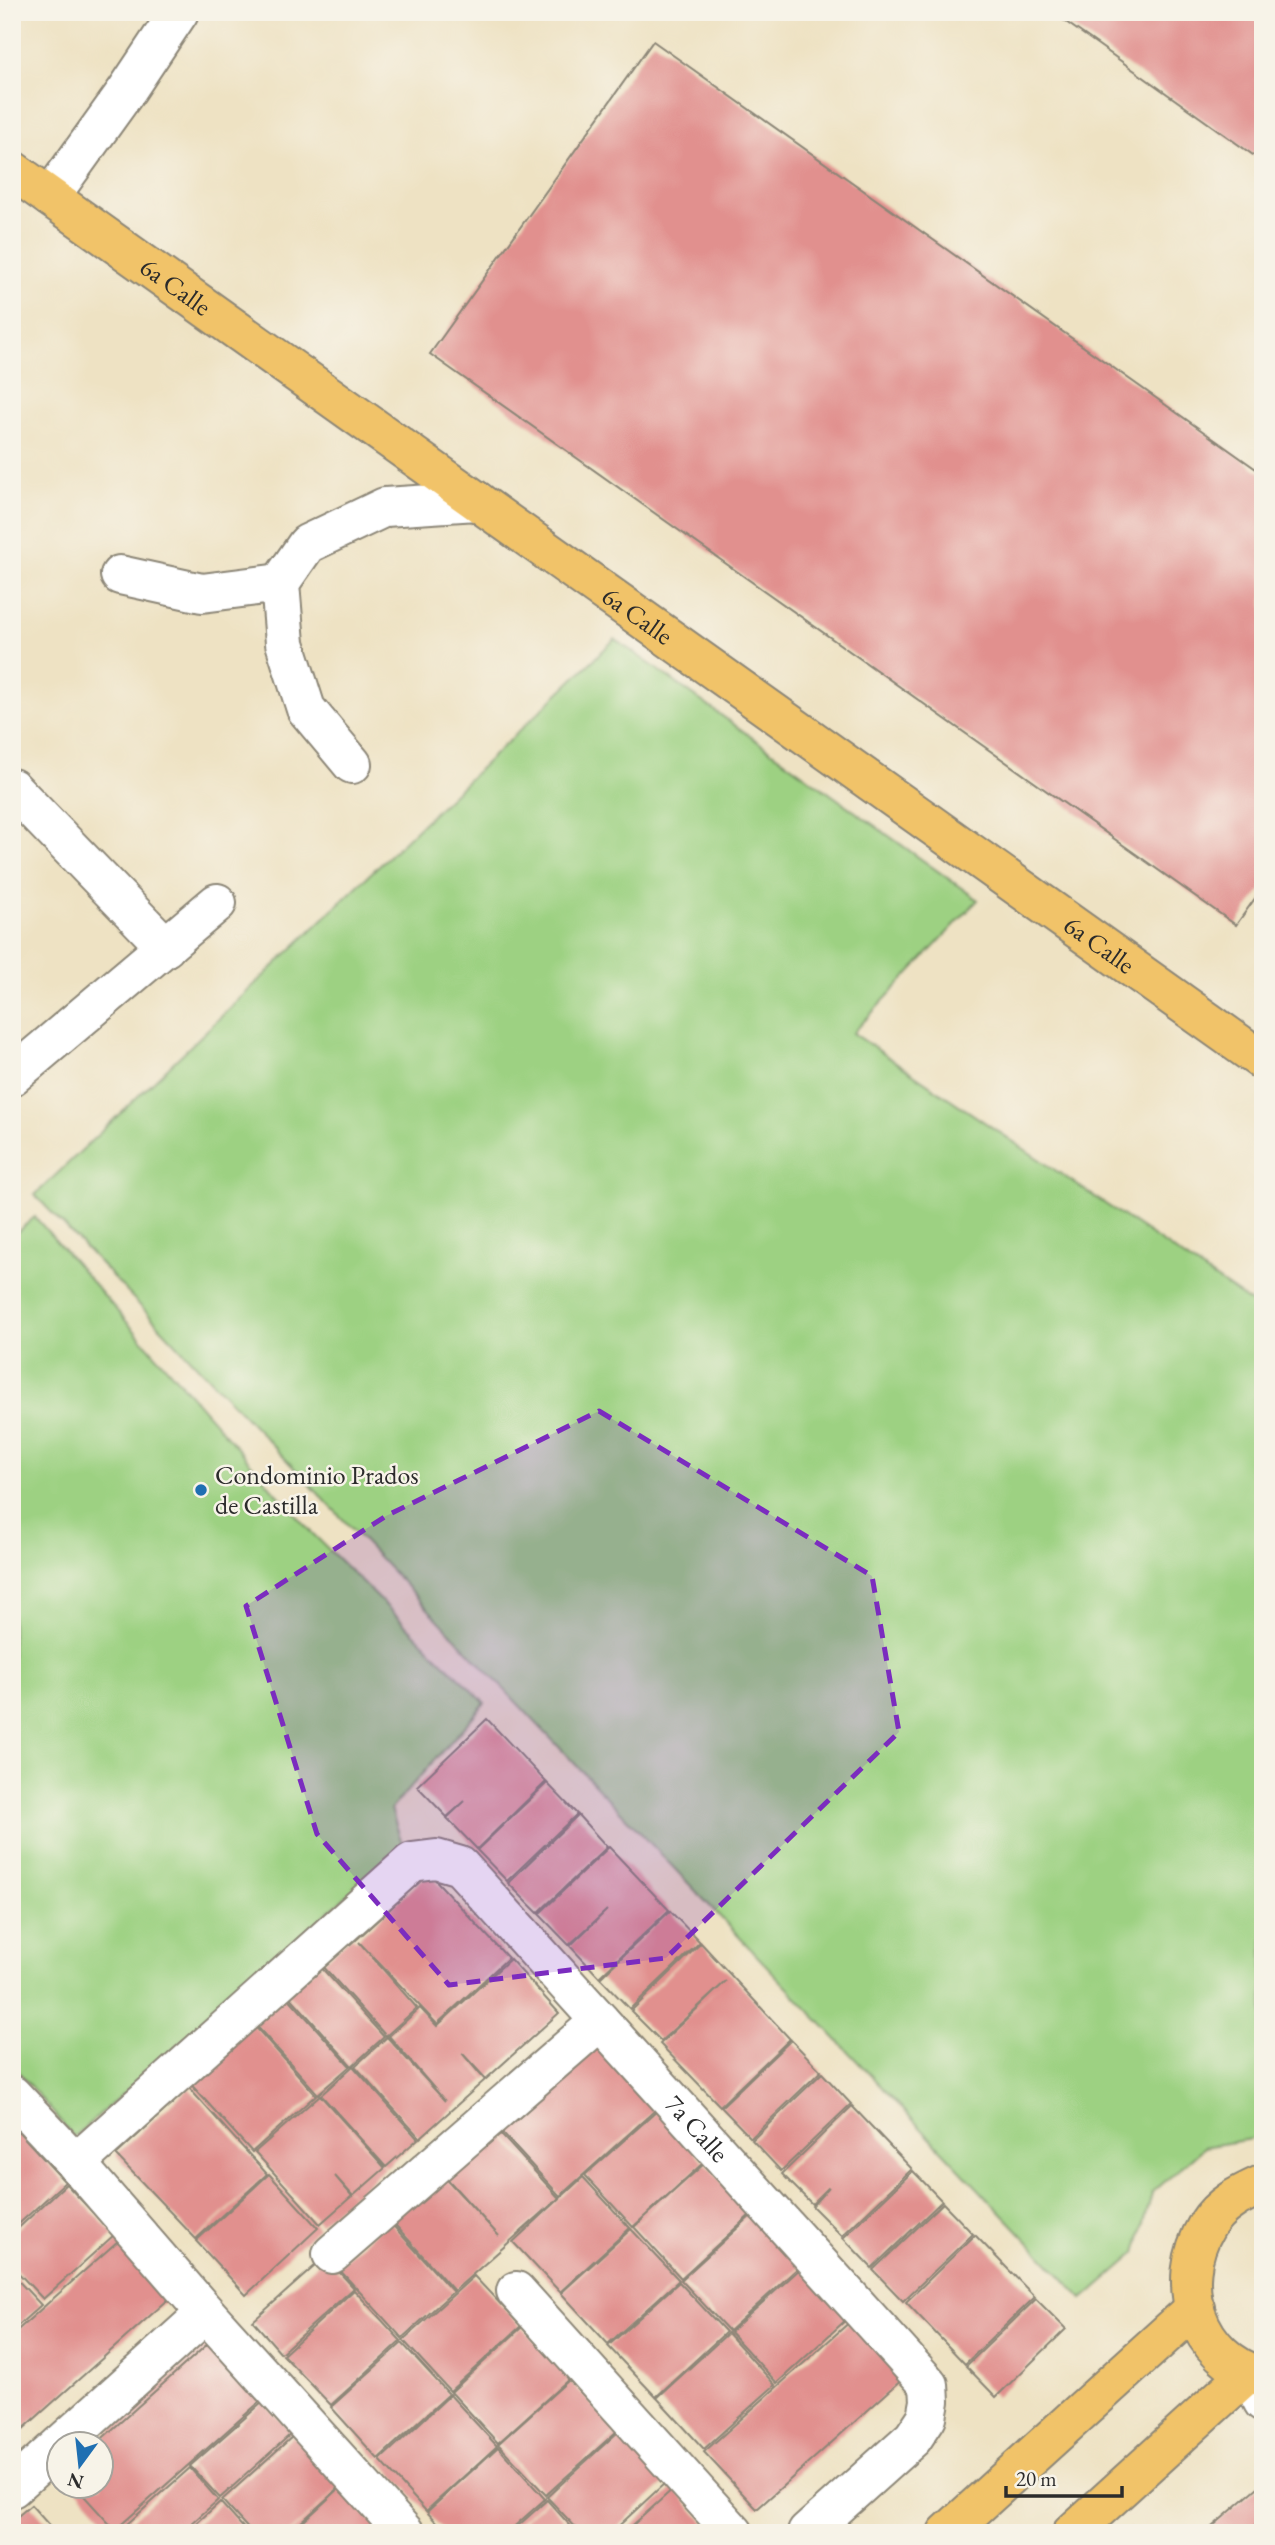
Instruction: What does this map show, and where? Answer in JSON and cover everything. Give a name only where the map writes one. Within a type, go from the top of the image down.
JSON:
[{"type":"main road","name":"6a Calle","points":[[12,170],[1263,1061]]},
{"type":"main road","points":[[1072,2533],[1258,2384],[1219,2353],[1199,2324],[1190,2290],[1193,2255],[1208,2223],[1233,2198],[1263,2184]]},
{"type":"main road","points":[[947,2533],[1195,2308]]},
{"type":"street","points":[[50,197],[179,12]]},
{"type":"street","points":[[352,764],[306,709],[285,643],[279,583],[307,544],[385,507],[477,501]]},
{"type":"street","points":[[120,575],[202,593],[279,583]]},
{"type":"street","points":[[12,788],[166,947]]},
{"type":"street","points":[[12,1076],[217,903]]},
{"type":"street","name":"7a Calle","points":[[76,2163],[412,1862],[436,1859],[460,1866],[929,2385],[927,2417],[913,2438],[807,2533]]},
{"type":"street","points":[[332,2254],[600,2021]]},
{"type":"street","points":[[12,2095],[76,2163],[206,2313],[405,2533]]},
{"type":"street","points":[[516,2291],[734,2533]]},
{"type":"street","points":[[76,2430],[206,2313]]},
{"type":"street","points":[[12,2488],[46,2457]]},
{"type":"highlighted area","points":[[599,1411],[872,1576],[899,1732],[666,1958],[449,1985],[317,1834],[246,1606],[386,1516]]},
{"type":"green space","points":[[615,639],[978,900],[853,1033],[1263,1311],[1263,2137],[1204,2147],[1152,2193],[1136,2253],[1083,2299],[35,1195]]},
{"type":"green space","name":"Condominio Prados de Castilla","points":[[35,1217],[308,1529],[485,1703],[391,1809],[403,1846],[74,2137],[12,2065],[12,1236]]},
{"type":"building","points":[[1052,12],[1263,12],[1263,162]]},
{"type":"building","points":[[653,41],[1263,474],[1263,887],[1236,925],[430,354]]},
{"type":"building","points":[[487,1719],[546,1782],[477,1849],[447,1818],[465,1801],[447,1817],[417,1786]]},
{"type":"building","points":[[547,1783],[577,1814],[507,1881],[477,1850]]},
{"type":"building","points":[[578,1815],[607,1847],[538,1913],[508,1883]]},
{"type":"building","points":[[609,1847],[669,1910],[599,1977],[570,1946],[607,1910],[569,1945],[539,1914]]},
{"type":"building","points":[[429,1873],[508,1958],[437,2024],[359,1942],[417,2008],[386,2036],[321,1964],[352,1936],[356,1940]]},
{"type":"building","points":[[670,1911],[700,1942],[630,2009],[600,1978]]},
{"type":"building","points":[[701,1943],[790,2039],[720,2106],[660,2044],[726,1981],[661,2041],[631,2011]]},
{"type":"building","points":[[510,1959],[559,2013],[486,2079],[462,2053],[485,2080],[420,2138],[355,2066],[387,2037],[445,2101],[389,2036],[420,2008],[437,2026]]},
{"type":"building","points":[[319,1965],[384,2037],[352,2066],[287,1993]]},
{"type":"building","points":[[285,1994],[350,2066],[318,2094],[254,2023]]},
{"type":"building","points":[[252,2023],[316,2095],[252,2152],[187,2080]]},
{"type":"building","points":[[598,2032],[663,2103],[560,2196],[495,2125]]},
{"type":"building","points":[[791,2040],[821,2071],[751,2138],[721,2107]]},
{"type":"building","points":[[353,2066],[418,2139],[386,2167],[321,2095]]},
{"type":"building","points":[[822,2073],[851,2104],[781,2171],[752,2140]]},
{"type":"building","points":[[189,2088],[267,2174],[196,2239],[116,2155]]},
{"type":"building","points":[[320,2095],[385,2168],[353,2196],[335,2176],[352,2196],[320,2224],[255,2152]]},
{"type":"building","points":[[852,2106],[912,2169],[842,2236],[812,2206],[829,2187],[812,2204],[782,2174]]},
{"type":"building","points":[[657,2111],[704,2162],[633,2227],[585,2175]]},
{"type":"building","points":[[494,2127],[559,2198],[454,2291],[390,2219],[441,2173],[499,2236],[442,2173]]},
{"type":"building","points":[[18,2131],[65,2182],[12,2230],[12,2137]]},
{"type":"building","points":[[705,2163],[751,2214],[681,2278],[634,2227]]},
{"type":"building","points":[[913,2171],[942,2201],[872,2268],[843,2238]]},
{"type":"building","points":[[269,2174],[318,2228],[246,2295],[196,2241]]},
{"type":"building","points":[[583,2177],[630,2228],[560,2292],[513,2242]]},
{"type":"building","points":[[66,2184],[114,2235],[43,2299],[12,2266],[12,2234]]},
{"type":"building","points":[[943,2203],[973,2234],[903,2301],[873,2270]]},
{"type":"building","points":[[752,2215],[800,2266],[729,2331],[681,2280]]},
{"type":"building","points":[[388,2220],[453,2292],[402,2338],[337,2267]]},
{"type":"building","points":[[631,2229],[679,2280],[608,2344],[561,2293]]},
{"type":"building","points":[[975,2235],[1035,2297],[965,2364],[906,2302]]},
{"type":"building","points":[[118,2241],[170,2298],[22,2430],[12,2420],[12,2335]]},
{"type":"building","points":[[325,2257],[354,2288],[281,2353],[253,2321]]},
{"type":"building","points":[[801,2268],[848,2318],[777,2383],[730,2332]]},
{"type":"building","points":[[12,2274],[41,2305],[12,2331]]},
{"type":"building","points":[[474,2276],[521,2326],[450,2391],[403,2340]]},
{"type":"building","points":[[679,2282],[726,2332],[656,2397],[608,2346]]},
{"type":"building","points":[[354,2290],[401,2341],[331,2405],[283,2355]]},
{"type":"building","points":[[1036,2299],[1066,2329],[996,2397],[966,2366]]},
{"type":"building","points":[[852,2320],[904,2378],[757,2509],[704,2452]]},
{"type":"building","points":[[522,2327],[569,2379],[498,2443],[451,2392]]},
{"type":"building","points":[[728,2333],[775,2385],[704,2449],[657,2398]]},
{"type":"building","points":[[211,2341],[263,2399],[115,2530],[88,2500],[116,2500],[116,2430],[112,2430]]},
{"type":"building","points":[[402,2343],[449,2394],[378,2459],[331,2407]]},
{"type":"building","points":[[569,2380],[617,2431],[546,2495],[498,2444]]},
{"type":"building","points":[[450,2395],[497,2446],[426,2511],[380,2460]]},
{"type":"building","points":[[263,2402],[292,2433],[220,2498],[190,2466]]},
{"type":"building","points":[[618,2432],[665,2483],[611,2533],[581,2533],[547,2497]]},
{"type":"building","points":[[293,2436],[340,2487],[289,2533],[252,2533],[222,2500]]},
{"type":"building","points":[[498,2447],[545,2499],[507,2533],[446,2533],[427,2512]]},
{"type":"building","points":[[190,2468],[218,2500],[181,2533],[117,2533]]},
{"type":"building","points":[[341,2487],[383,2533],[291,2533]]},
{"type":"building","points":[[1258,2487],[1263,2492],[1263,2518],[1245,2533],[1205,2533]]},
{"type":"building","points":[[674,2488],[714,2533],[624,2533]]},
{"type":"building","points":[[547,2500],[577,2533],[510,2533]]},
{"type":"building","points":[[220,2502],[248,2533],[186,2533]]},
{"type":"building","points":[[31,2505],[56,2533],[12,2533],[12,2521]]},
{"type":"building","points":[[1263,2520],[1263,2533],[1248,2533]]},
{"type":"place","name":"Condominio Prados de Castilla","points":[[201,1490]]}]
